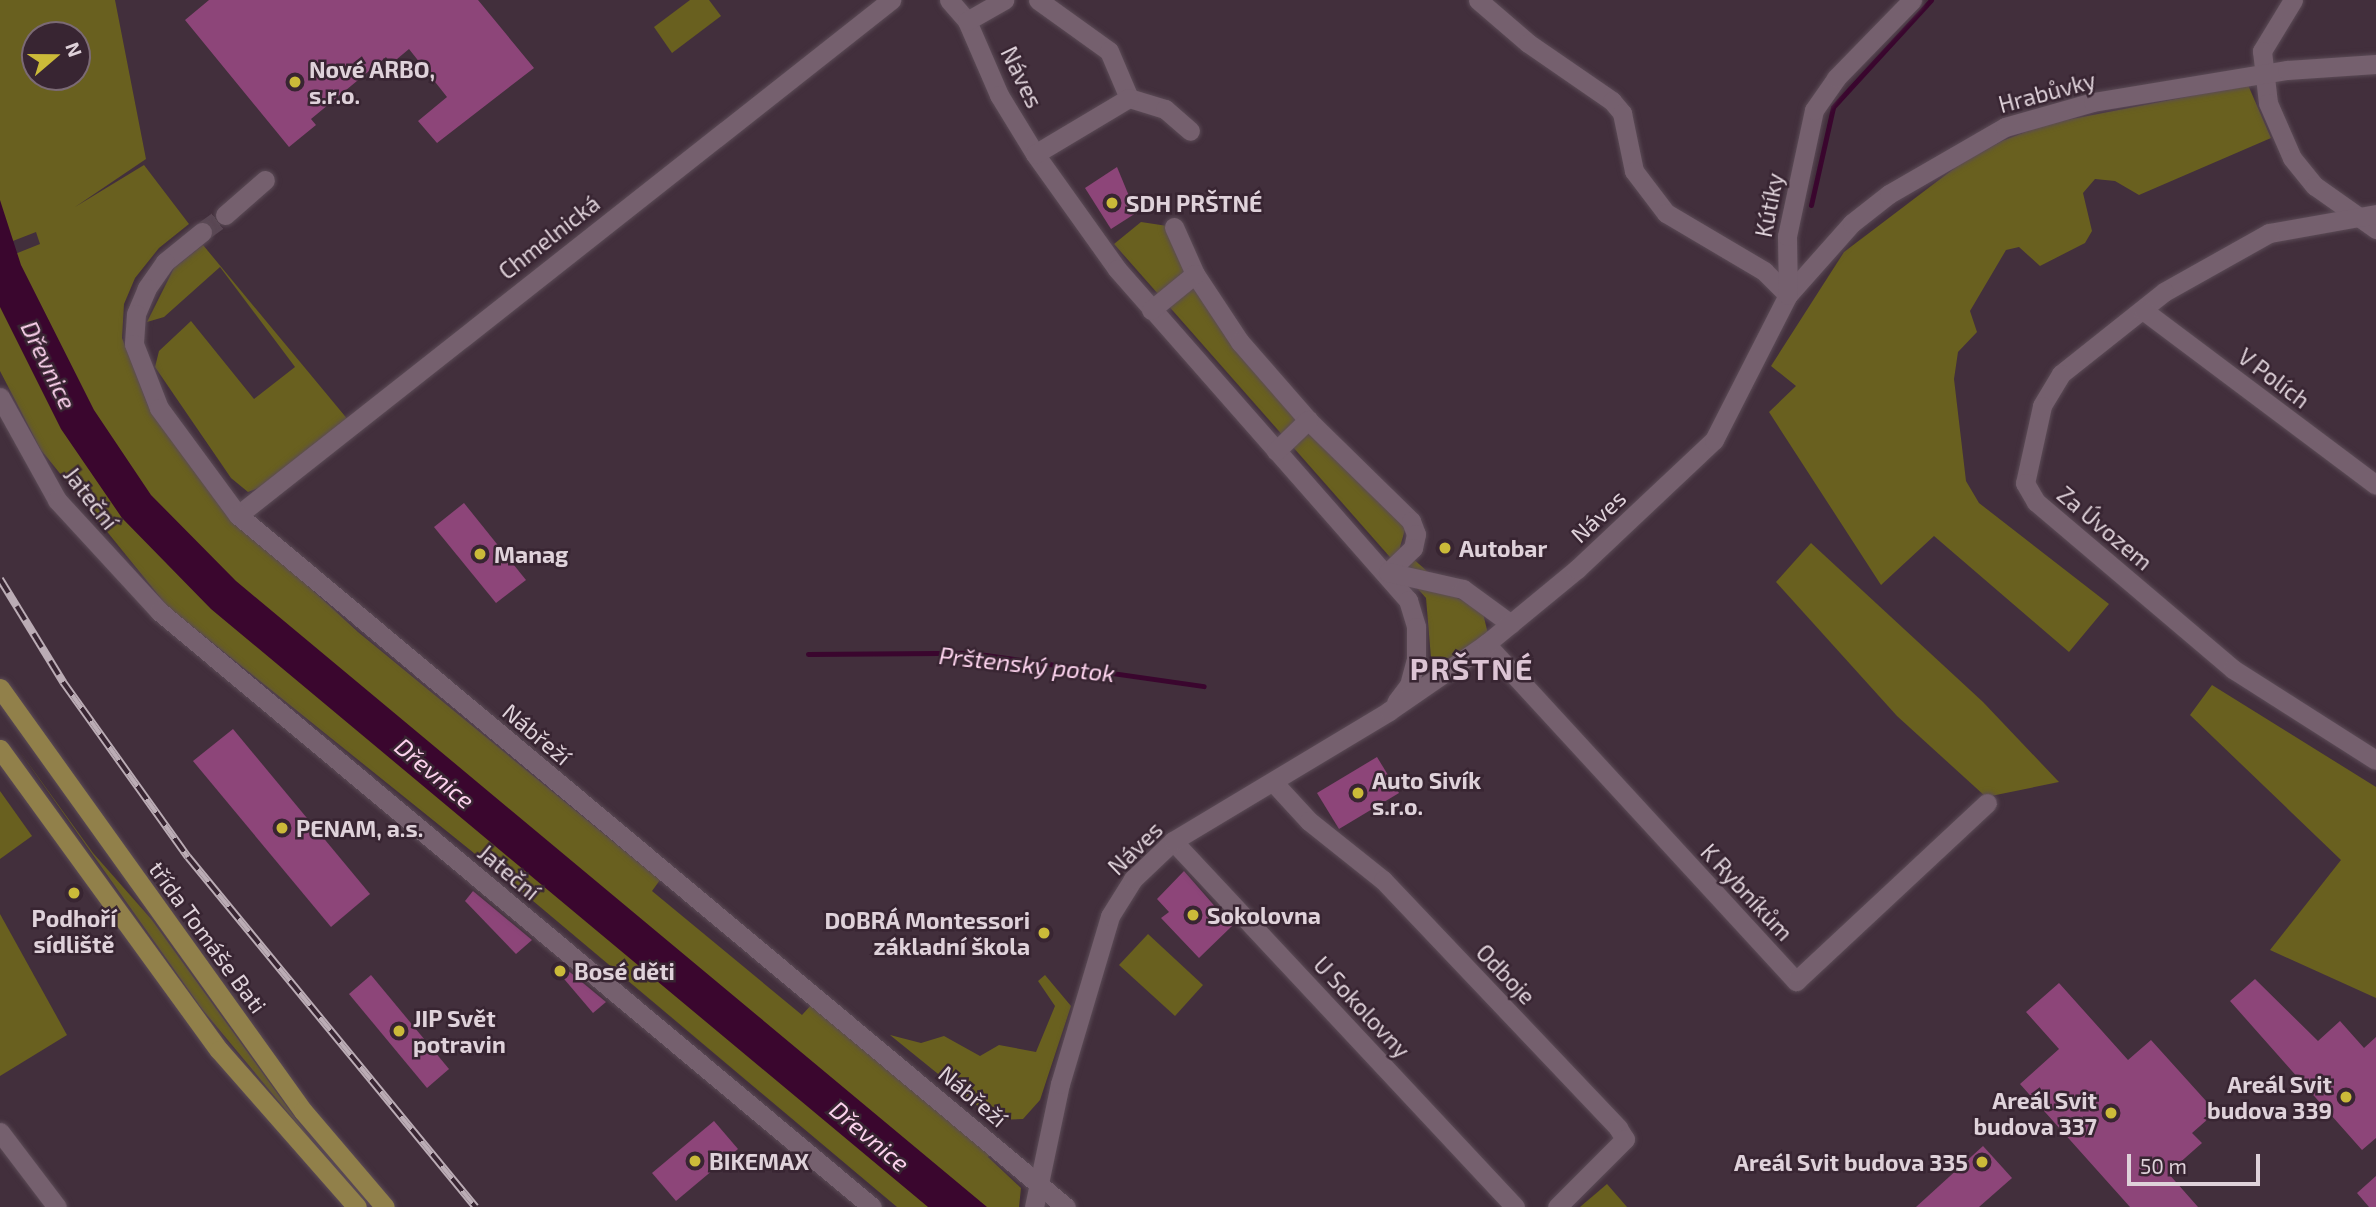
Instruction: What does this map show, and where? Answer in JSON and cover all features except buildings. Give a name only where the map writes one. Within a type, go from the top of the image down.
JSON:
[{"type":"main road","name":"třída Tomáše Bati","points":[[0,688],[7,712],[303,1111],[385,1207]]},
{"type":"main road","points":[[0,749],[219,1050],[357,1207]]},
{"type":"street","name":"Chmelnická","points":[[239,515],[891,0]]},
{"type":"street","name":"Náves","points":[[949,0],[967,21],[999,94],[1035,154],[1151,310],[1388,572],[1408,600],[1416,627],[1409,685],[1390,712]]},
{"type":"street","points":[[967,21],[1004,0]]},
{"type":"street","points":[[1038,0],[1109,51],[1129,98]]},
{"type":"street","points":[[1478,0],[1528,43],[1612,102],[1622,113],[1634,171],[1666,213],[1764,271],[1788,295]]},
{"type":"street","name":"Kútíky","points":[[1714,440],[1788,295],[1787,236],[1814,110],[1836,78],[1912,0]]},
{"type":"street","points":[[2294,0],[2268,35],[2261,75],[2292,158],[2315,186],[2366,215],[2376,229]]},
{"type":"street","name":"Hrabůvky","points":[[1788,295],[1852,223],[1889,194],[2006,127],[2093,102],[2261,75],[2376,64]]},
{"type":"street","points":[[1035,154],[1129,98],[1165,109],[1190,131]]},
{"type":"street","points":[[225,215],[265,180]]},
{"type":"street","name":"Za Úvozem","points":[[2366,215],[2269,233],[2143,310],[2054,385],[2027,467],[2028,492],[2233,669],[2376,760]]},
{"type":"street","points":[[1174,227],[1195,274],[1240,342],[1308,421],[1411,522],[1416,534],[1413,548],[1388,572]]},
{"type":"street","name":"Nábřeží","points":[[202,232],[165,262],[147,288],[136,314],[134,344],[159,408],[239,515],[1066,1207]]},
{"type":"street","points":[[1151,310],[1195,274]]},
{"type":"street","name":"V Polích","points":[[2143,310],[2376,485]]},
{"type":"street","name":"Jateční","points":[[0,397],[57,500],[159,611],[872,1207]]},
{"type":"street","points":[[1276,451],[1308,421]]},
{"type":"street","name":"Náves","points":[[1034,1207],[1041,1185],[1060,1084],[1110,916],[1133,879],[1173,841],[1390,712],[1486,645],[1714,440]]},
{"type":"street","points":[[1388,572],[1463,589],[1511,624]]},
{"type":"street","name":"K Rybníkům","points":[[1486,645],[1796,981],[1987,803]]},
{"type":"street","name":"Odboje","points":[[1274,783],[1309,821],[1383,880],[1618,1128],[1625,1139],[1557,1207]]},
{"type":"street","name":"U Sokolovny","points":[[1173,841],[1515,1207]]},
{"type":"street","points":[[0,1132],[57,1207]]},
{"type":"shaded area","points":[[0,0],[115,0],[146,159],[75,207],[144,165],[189,224],[159,248],[135,278],[124,304],[122,338],[148,406],[243,526],[358,632],[660,880],[652,891],[802,1015],[812,1004],[991,1153],[988,1157],[1021,1188],[1019,1207],[897,1207],[520,890],[168,607],[41,450],[0,371],[0,260],[40,244],[36,232],[0,246]]},
{"type":"shaded area","points":[[690,0],[709,0],[721,16],[672,53],[654,27]]},
{"type":"shaded area","points":[[2248,85],[2271,138],[2139,195],[2115,181],[2095,179],[2083,193],[2092,231],[2085,243],[2040,266],[2019,247],[2006,250],[1970,311],[1977,332],[1958,352],[1954,379],[1966,481],[1979,503],[2109,604],[2069,652],[1934,536],[1881,585],[1769,412],[1796,386],[1771,366],[1844,252],[1960,164],[2002,141],[2046,124]]},
{"type":"shaded area","points":[[1141,222],[1174,227],[1240,342],[1408,519],[1400,547],[1457,598],[1482,609],[1488,634],[1451,658],[1431,658],[1426,598],[1114,244]]},
{"type":"shaded area","points":[[203,245],[349,421],[269,484],[248,492],[231,478],[155,367],[159,351],[191,321],[254,399],[295,367],[220,267],[164,317],[147,322],[174,268]]},
{"type":"shaded area","points":[[1811,543],[1983,702],[2059,782],[1986,797],[1897,716],[1776,582]]},
{"type":"shaded area","points":[[2212,685],[2376,787],[2376,998],[2270,950],[2341,860],[2190,715]]},
{"type":"shaded area","points":[[18,749],[93,853],[152,920],[314,1144],[202,1009]]},
{"type":"shaded area","points":[[0,791],[32,836],[0,859]]},
{"type":"shaded area","points":[[0,914],[67,1035],[0,1076]]},
{"type":"shaded area","points":[[1148,934],[1203,985],[1175,1016],[1119,965]]},
{"type":"shaded area","points":[[1045,975],[1071,1006],[1040,1100],[1023,1119],[995,1120],[890,1035],[921,1043],[944,1036],[980,1056],[999,1045],[1036,1052],[1055,1006],[1038,981]]},
{"type":"shaded area","points":[[1607,1184],[1627,1207],[1580,1207]]},
{"type":"water","name":"Dřevnice","points":[[0,200],[21,265],[94,410],[151,495],[236,581],[987,1207],[928,1207],[211,609],[122,518],[61,429],[0,307]]},
{"type":"waterway","name":"Prštenský potok","points":[[1811,205],[1833,107],[1931,0]]},
{"type":"waterway","name":"Prštenský potok","points":[[808,654],[971,653],[1204,686]]},
{"type":"tunnel","points":[[202,232],[225,215]]},
{"type":"railway","points":[[0,579],[63,682],[188,857],[476,1207]]},
{"type":"place","name":"Nové ARBO, s.r.o.","points":[[295,82]]},
{"type":"place","name":"SDH PRŠTNÉ","points":[[1112,203]]},
{"type":"place","name":"Autobar","points":[[1445,548]]},
{"type":"place","name":"Manag","points":[[480,554]]},
{"type":"place","name":"Auto Sivík s.r.o.","points":[[1358,793]]},
{"type":"place","name":"PENAM, a.s.","points":[[282,828]]},
{"type":"place","name":"Podhoří sídliště","points":[[74,893]]},
{"type":"place","name":"Sokolovna","points":[[1193,915]]},
{"type":"place","name":"DOBRÁ Montessori základní škola","points":[[1044,933]]},
{"type":"place","name":"Bosé děti","points":[[560,971]]},
{"type":"place","name":"JIP Svět potravin","points":[[399,1031]]},
{"type":"place","name":"Areál Svit budova 339","points":[[2346,1097]]},
{"type":"place","name":"Areál Svit budova 337","points":[[2111,1113]]},
{"type":"place","name":"BIKEMAX","points":[[695,1161]]},
{"type":"place","name":"Areál Svit budova 335","points":[[1982,1162]]},
{"type":"district","name":"PRŠTNÉ","points":[[1472,668]]}]
